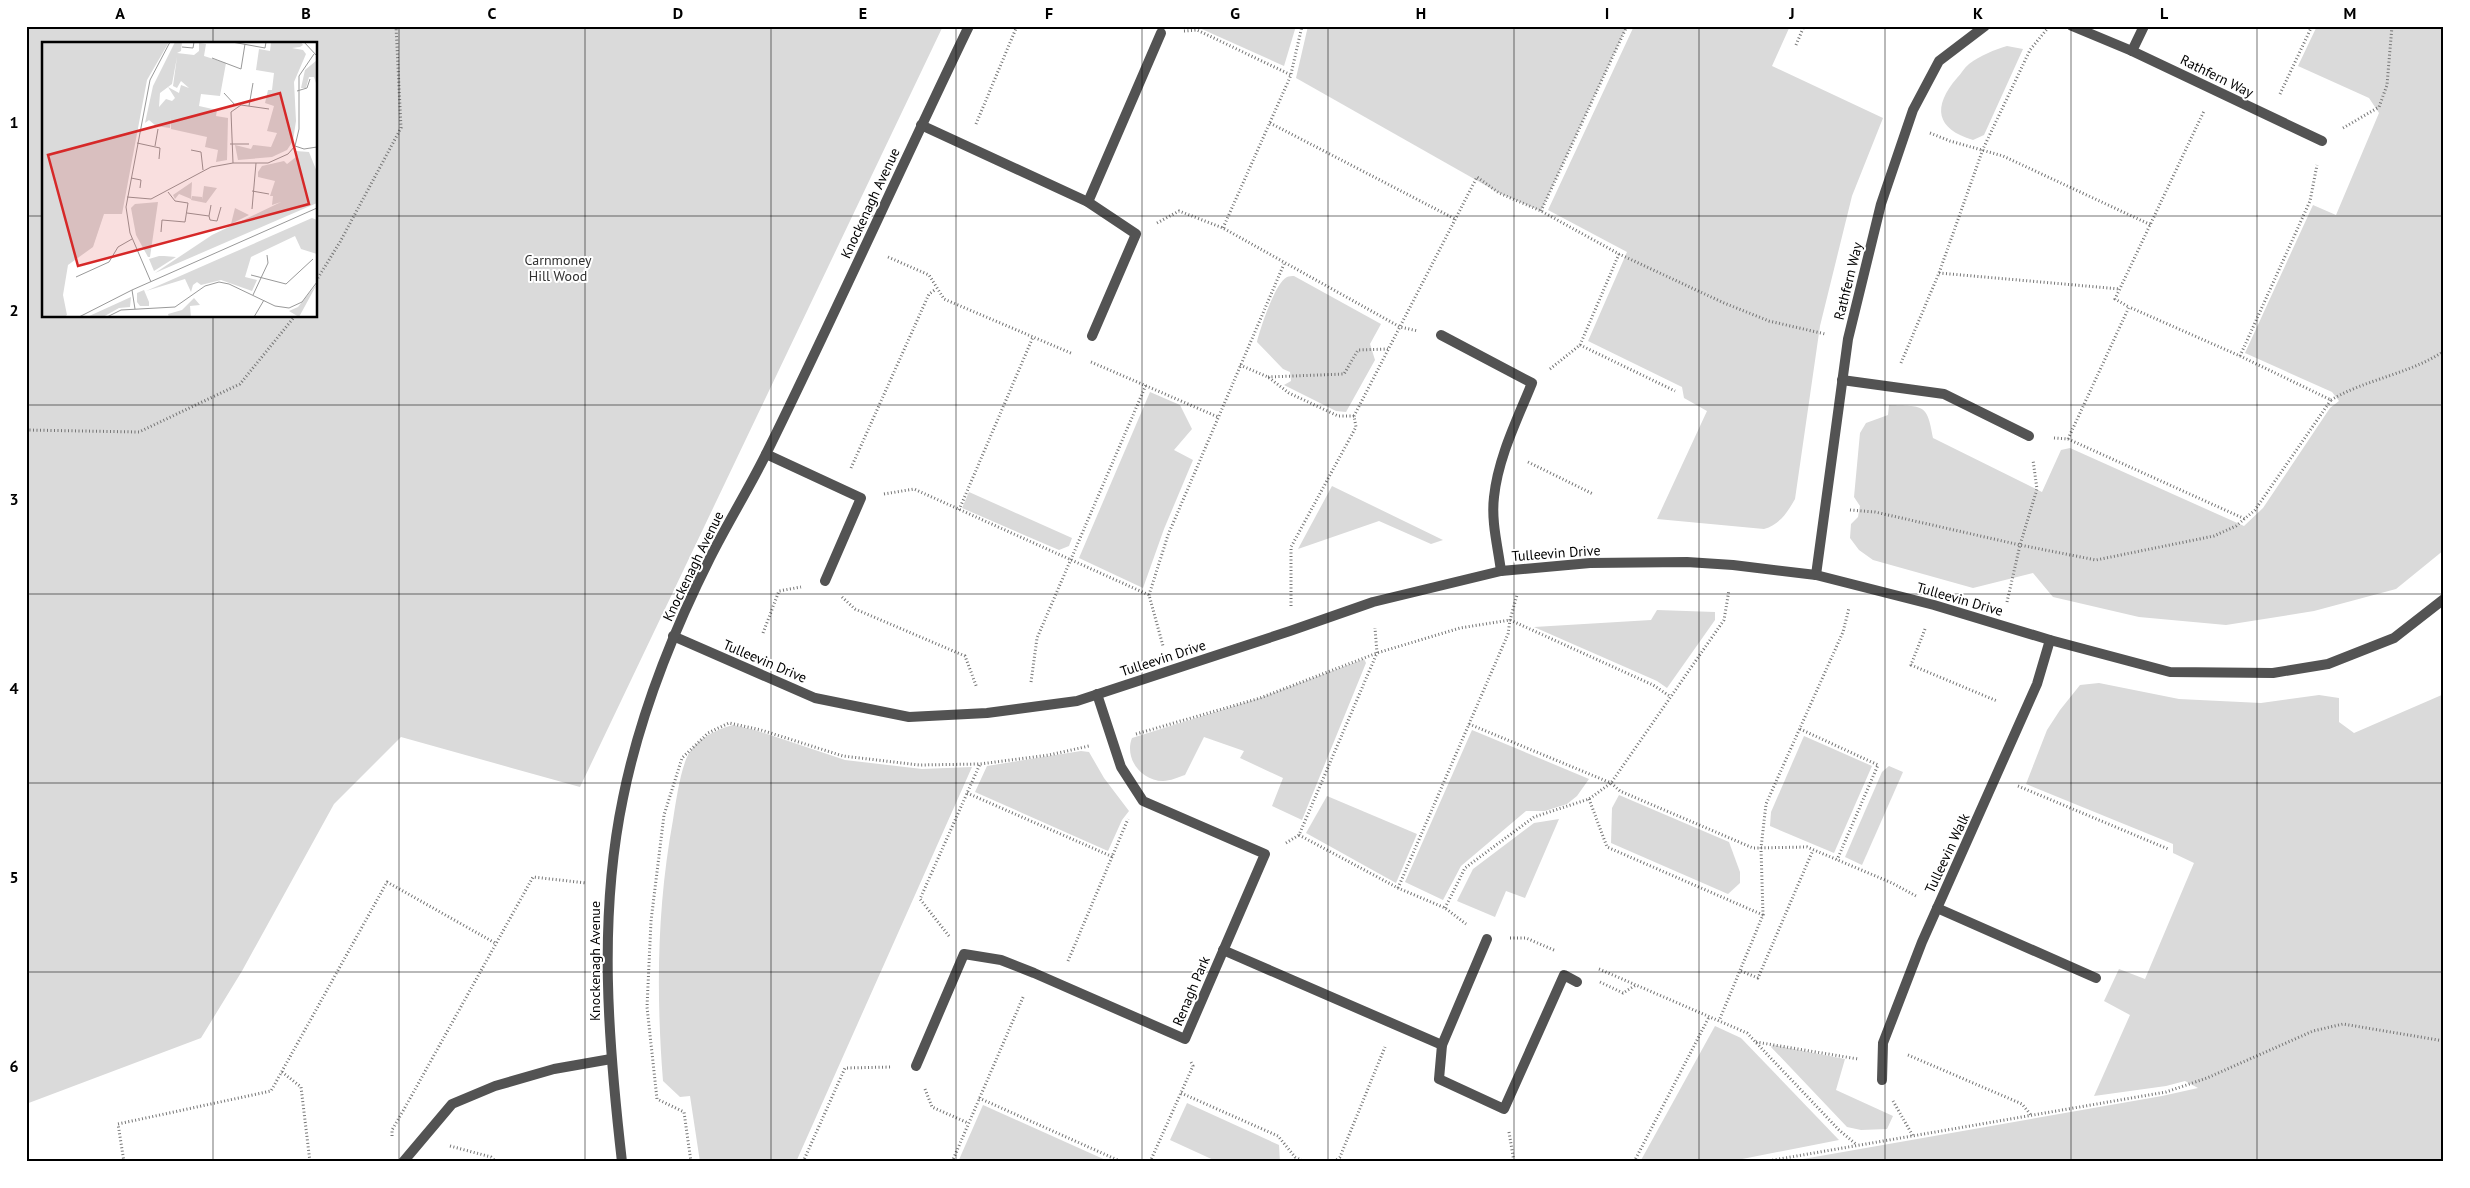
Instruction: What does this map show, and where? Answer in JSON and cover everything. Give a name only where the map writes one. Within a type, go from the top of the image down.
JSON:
[{"type":"street","name":"Knockenagh Avenue","points":[[622,1162],[610,1059],[607,999],[609,886],[622,800],[640,727],[674,636],[710,558],[766,454],[969,26]]},
{"type":"street","name":"Rathfern Way","points":[[1816,575],[1848,339],[1881,204],[1913,110],[1939,61],[1985,26]]},
{"type":"street","name":"Rathfern Way","points":[[2072,26],[2132,50],[2322,140]]},
{"type":"street","points":[[2132,50],[2144,26]]},
{"type":"street","points":[[1088,202],[1160,33]]},
{"type":"street","points":[[921,125],[1088,202],[1136,234],[1092,336]]},
{"type":"street","points":[[1440,335],[1532,383],[1504,451],[1494,498],[1495,526],[1502,571]]},
{"type":"street","points":[[1842,380],[1944,394],[2029,436]]},
{"type":"street","points":[[766,454],[861,498],[825,581]]},
{"type":"street","name":"Tulleevin Drive","points":[[674,636],[815,698],[909,716],[987,713],[1077,701],[1372,602],[1502,571],[1590,563],[1686,562],[1734,565],[1816,575],[1934,605],[2050,640],[2170,672],[2273,673],[2328,664],[2394,638],[2444,599]]},
{"type":"street","name":"Tulleevin Walk","points":[[1882,1080],[1883,1043],[1937,908],[2037,684],[2050,640]]},
{"type":"street","points":[[1097,694],[1121,767],[1143,801],[1265,854]]},
{"type":"street","name":"Renagh Park","points":[[964,954],[1001,960],[1185,1038],[1265,854]]},
{"type":"street","points":[[1937,908],[2096,978]]},
{"type":"street","points":[[1487,939],[1442,1045],[1439,1079],[1504,1109],[1564,975],[1577,982]]},
{"type":"street","points":[[1223,950],[1442,1045]]},
{"type":"street","points":[[916,1066],[964,954]]},
{"type":"street","points":[[403,1162],[452,1104],[495,1086],[554,1069],[610,1059]]},
{"type":"path","points":[[318,279],[340,242],[401,128],[396,26]]},
{"type":"path","points":[[966,146],[1017,26]]},
{"type":"path","points":[[1223,228],[1291,75],[1302,26]]},
{"type":"path","points":[[1541,211],[1627,26]]},
{"type":"path","points":[[1796,45],[1804,26]]},
{"type":"path","points":[[1891,387],[1939,273],[1984,149],[2030,50],[2049,26]]},
{"type":"path","points":[[2270,116],[2312,26]]},
{"type":"path","points":[[2240,356],[2310,201],[2322,140],[2379,107],[2387,85],[2392,26]]},
{"type":"path","points":[[1160,33],[1197,30],[1291,75]]},
{"type":"path","points":[[2214,90],[2115,299],[2240,356],[2330,400]]},
{"type":"path","points":[[1270,123],[1455,219]]},
{"type":"path","points":[[1909,124],[1950,141],[1984,149],[2003,156],[2150,224]]},
{"type":"path","points":[[1136,234],[1179,211],[1223,228],[1284,264],[1400,327],[1440,335]]},
{"type":"path","points":[[864,247],[929,275],[944,299],[1075,355]]},
{"type":"path","points":[[1532,383],[1580,344],[1619,254]]},
{"type":"path","points":[[1170,670],[1148,595],[1168,535],[1284,264]]},
{"type":"path","points":[[1939,273],[2120,289]]},
{"type":"path","points":[[842,489],[929,294],[936,289]]},
{"type":"path","points":[[2068,440],[2129,307]]},
{"type":"path","points":[[26,430],[139,432],[240,384],[293,318]]},
{"type":"path","points":[[959,510],[1033,337]]},
{"type":"path","points":[[1580,344],[1675,391]]},
{"type":"path","points":[[1268,377],[1344,374],[1358,350],[1388,349]]},
{"type":"path","points":[[1825,508],[1875,512],[2096,560],[2214,536],[2246,520],[2255,510],[2330,400],[2347,390],[2413,367],[2444,350]]},
{"type":"path","points":[[1082,358],[1218,417]]},
{"type":"path","points":[[1240,365],[1268,377],[1289,393],[1338,416],[1354,416]]},
{"type":"path","points":[[1028,707],[1037,638],[1146,386]]},
{"type":"path","points":[[2002,626],[2020,545],[2037,489],[2029,436],[2068,440],[2246,520]]},
{"type":"path","points":[[1504,451],[1593,494]]},
{"type":"path","points":[[861,498],[914,489],[1148,595]]},
{"type":"path","points":[[1445,908],[1465,868],[1534,817],[1589,799],[1611,783],[1724,620],[1734,565]]},
{"type":"path","points":[[1398,888],[1508,634],[1510,620],[1526,569]]},
{"type":"path","points":[[763,633],[779,591],[825,581],[855,609],[965,656],[987,713]]},
{"type":"path","points":[[1719,1021],[1763,915],[1761,848],[1766,804],[1843,632],[1856,584]]},
{"type":"path","points":[[1265,854],[1299,835],[1377,653],[1372,602]]},
{"type":"path","points":[[1934,605],[1911,665],[1997,701]]},
{"type":"path","points":[[692,1162],[684,1112],[657,1099],[647,1007],[651,921],[664,816],[682,758],[708,732],[729,723],[761,730],[843,756],[919,766],[980,764],[1049,755],[1112,740],[1260,698],[1377,653],[1460,628],[1510,620],[1653,685],[1671,697]]},
{"type":"path","points":[[1469,724],[1611,783],[1620,791],[1753,848],[1808,847],[1892,883],[1937,908]]},
{"type":"path","points":[[1800,729],[1878,765],[1837,860]]},
{"type":"path","points":[[964,954],[920,899],[980,764]]},
{"type":"path","points":[[1997,777],[2168,849]]},
{"type":"path","points":[[967,793],[1113,857]]},
{"type":"path","points":[[1589,799],[1607,847],[1763,915]]},
{"type":"path","points":[[1058,983],[1113,857],[1127,819],[1143,801]]},
{"type":"path","points":[[1741,971],[1758,978],[1814,850]]},
{"type":"path","points":[[397,1121],[533,877],[609,886]]},
{"type":"path","points":[[124,1162],[118,1124],[271,1091],[387,882],[495,943]]},
{"type":"path","points":[[952,1162],[1034,973]]},
{"type":"path","points":[[1577,982],[1599,982],[1623,993],[1636,985]]},
{"type":"path","points":[[1634,1162],[1709,1017]]},
{"type":"path","points":[[1762,1162],[2166,1092],[2207,1078],[2313,1030],[2343,1024],[2444,1041]]},
{"type":"path","points":[[1334,1162],[1340,1157],[1395,1025]]},
{"type":"path","points":[[1150,1162],[1192,1066],[1185,1038]]},
{"type":"path","points":[[1755,1042],[1846,1058],[1883,1060]]},
{"type":"path","points":[[1883,1043],[2022,1104],[2031,1115]]},
{"type":"path","points":[[803,1162],[846,1068],[916,1066],[932,1106],[968,1123]]},
{"type":"path","points":[[282,1072],[301,1087],[310,1162]]},
{"type":"path","points":[[1882,1080],[1912,1136]]},
{"type":"path","points":[[1181,1093],[1278,1136],[1294,1160],[1305,1162]]},
{"type":"path","points":[[979,1098],[1122,1162]]},
{"type":"path","points":[[425,1138],[490,1157],[496,1162]]},
{"type":"green space","name":"Carnmoney Hill Wood","points":[[26,26],[943,26],[580,787],[401,737],[334,804],[242,971],[201,1038],[26,1104]]},
{"type":"green space","points":[[1195,26],[1296,26],[1284,66]]},
{"type":"green space","points":[[1308,26],[1627,26],[1541,211],[1499,193],[1296,78]]},
{"type":"green space","points":[[1634,26],[1790,26],[1772,66],[1883,118],[1852,196],[1820,326],[1795,499],[1782,517],[1770,527],[1764,529],[1657,519],[1707,411],[1684,398],[1682,387],[1588,341],[1627,252],[1548,210]]},
{"type":"green space","points":[[2317,26],[2444,26],[2444,550],[2396,589],[2314,611],[2226,625],[2139,617],[2053,597],[2033,573],[1973,588],[1873,560],[1859,550],[1850,538],[1851,524],[1858,517],[1860,506],[1854,497],[1860,433],[1866,423],[1888,415],[1889,405],[1922,409],[1928,418],[1933,438],[2042,492],[2061,450],[2070,448],[2244,526],[2263,508],[2330,408],[2339,401],[2332,392],[2245,353],[2313,205],[2336,215],[2379,113],[2369,98],[2298,66]]},
{"type":"green space","points":[[2007,46],[2023,49],[1984,135],[1973,140],[1951,130],[1945,123],[1941,107],[1949,89],[1969,64],[1988,53]]},
{"type":"green space","points":[[1294,276],[1381,324],[1370,344],[1375,360],[1346,412],[1336,411],[1284,385],[1291,381],[1290,372],[1283,369],[1257,342],[1261,327],[1278,288],[1287,277]]},
{"type":"green space","points":[[1150,392],[1180,405],[1192,429],[1174,450],[1193,460],[1164,529],[1143,588],[1079,558]]},
{"type":"green space","points":[[1332,486],[1443,540],[1431,544],[1379,521],[1298,549]]},
{"type":"green space","points":[[969,492],[1072,538],[1069,546],[1059,550],[962,508]]},
{"type":"green space","points":[[1657,610],[1715,612],[1715,620],[1667,688],[1657,681],[1534,627],[1651,620]]},
{"type":"green space","points":[[1364,659],[1366,663],[1302,820],[1272,806],[1283,778],[1240,758],[1244,751],[1204,737],[1185,775],[1166,781],[1155,780],[1141,773],[1132,760],[1130,746],[1132,738],[1260,698]]},
{"type":"green space","points":[[2099,683],[2179,699],[2261,703],[2319,695],[2339,698],[2339,722],[2354,733],[2444,694],[2444,1162],[1786,1162],[2162,1096],[2198,1088],[2185,1081],[2166,1086],[2094,1096],[2130,1015],[2104,1001],[2119,969],[2145,979],[2194,863],[2173,853],[2173,844],[2026,784],[2047,730],[2060,710],[2080,685]]},
{"type":"green space","points":[[733,725],[755,730],[845,760],[922,769],[972,767],[796,1162],[700,1162],[690,1096],[680,1097],[663,1081],[659,1015],[659,950],[664,885],[678,787],[687,757],[695,745],[713,733]]},
{"type":"green space","points":[[1472,730],[1589,779],[1577,796],[1567,804],[1545,811],[1526,811],[1461,866],[1443,900],[1405,882]]},
{"type":"green space","points":[[1804,736],[1872,766],[1834,853],[1770,826],[1771,812]]},
{"type":"green space","points":[[1081,751],[1089,752],[1104,778],[1129,811],[1122,820],[1108,851],[975,792],[987,766]]},
{"type":"green space","points":[[1889,766],[1903,772],[1862,865],[1845,857],[1882,772]]},
{"type":"green space","points":[[1619,795],[1729,842],[1740,872],[1740,883],[1728,894],[1611,843],[1612,808]]},
{"type":"green space","points":[[1327,796],[1417,834],[1396,883],[1306,833]]},
{"type":"green space","points":[[1559,819],[1525,898],[1506,891],[1495,917],[1457,901],[1473,869],[1534,823]]},
{"type":"green space","points":[[1715,1026],[1741,1038],[1839,1140],[1727,1162],[1640,1162]]},
{"type":"green space","points":[[1773,1045],[1845,1059],[1836,1090],[1893,1116],[1887,1129],[1861,1130],[1847,1127],[1771,1047]]},
{"type":"green space","points":[[1187,1103],[1279,1145],[1280,1162],[1218,1162],[1170,1140]]},
{"type":"green space","points":[[983,1105],[1110,1162],[958,1162]]}]
